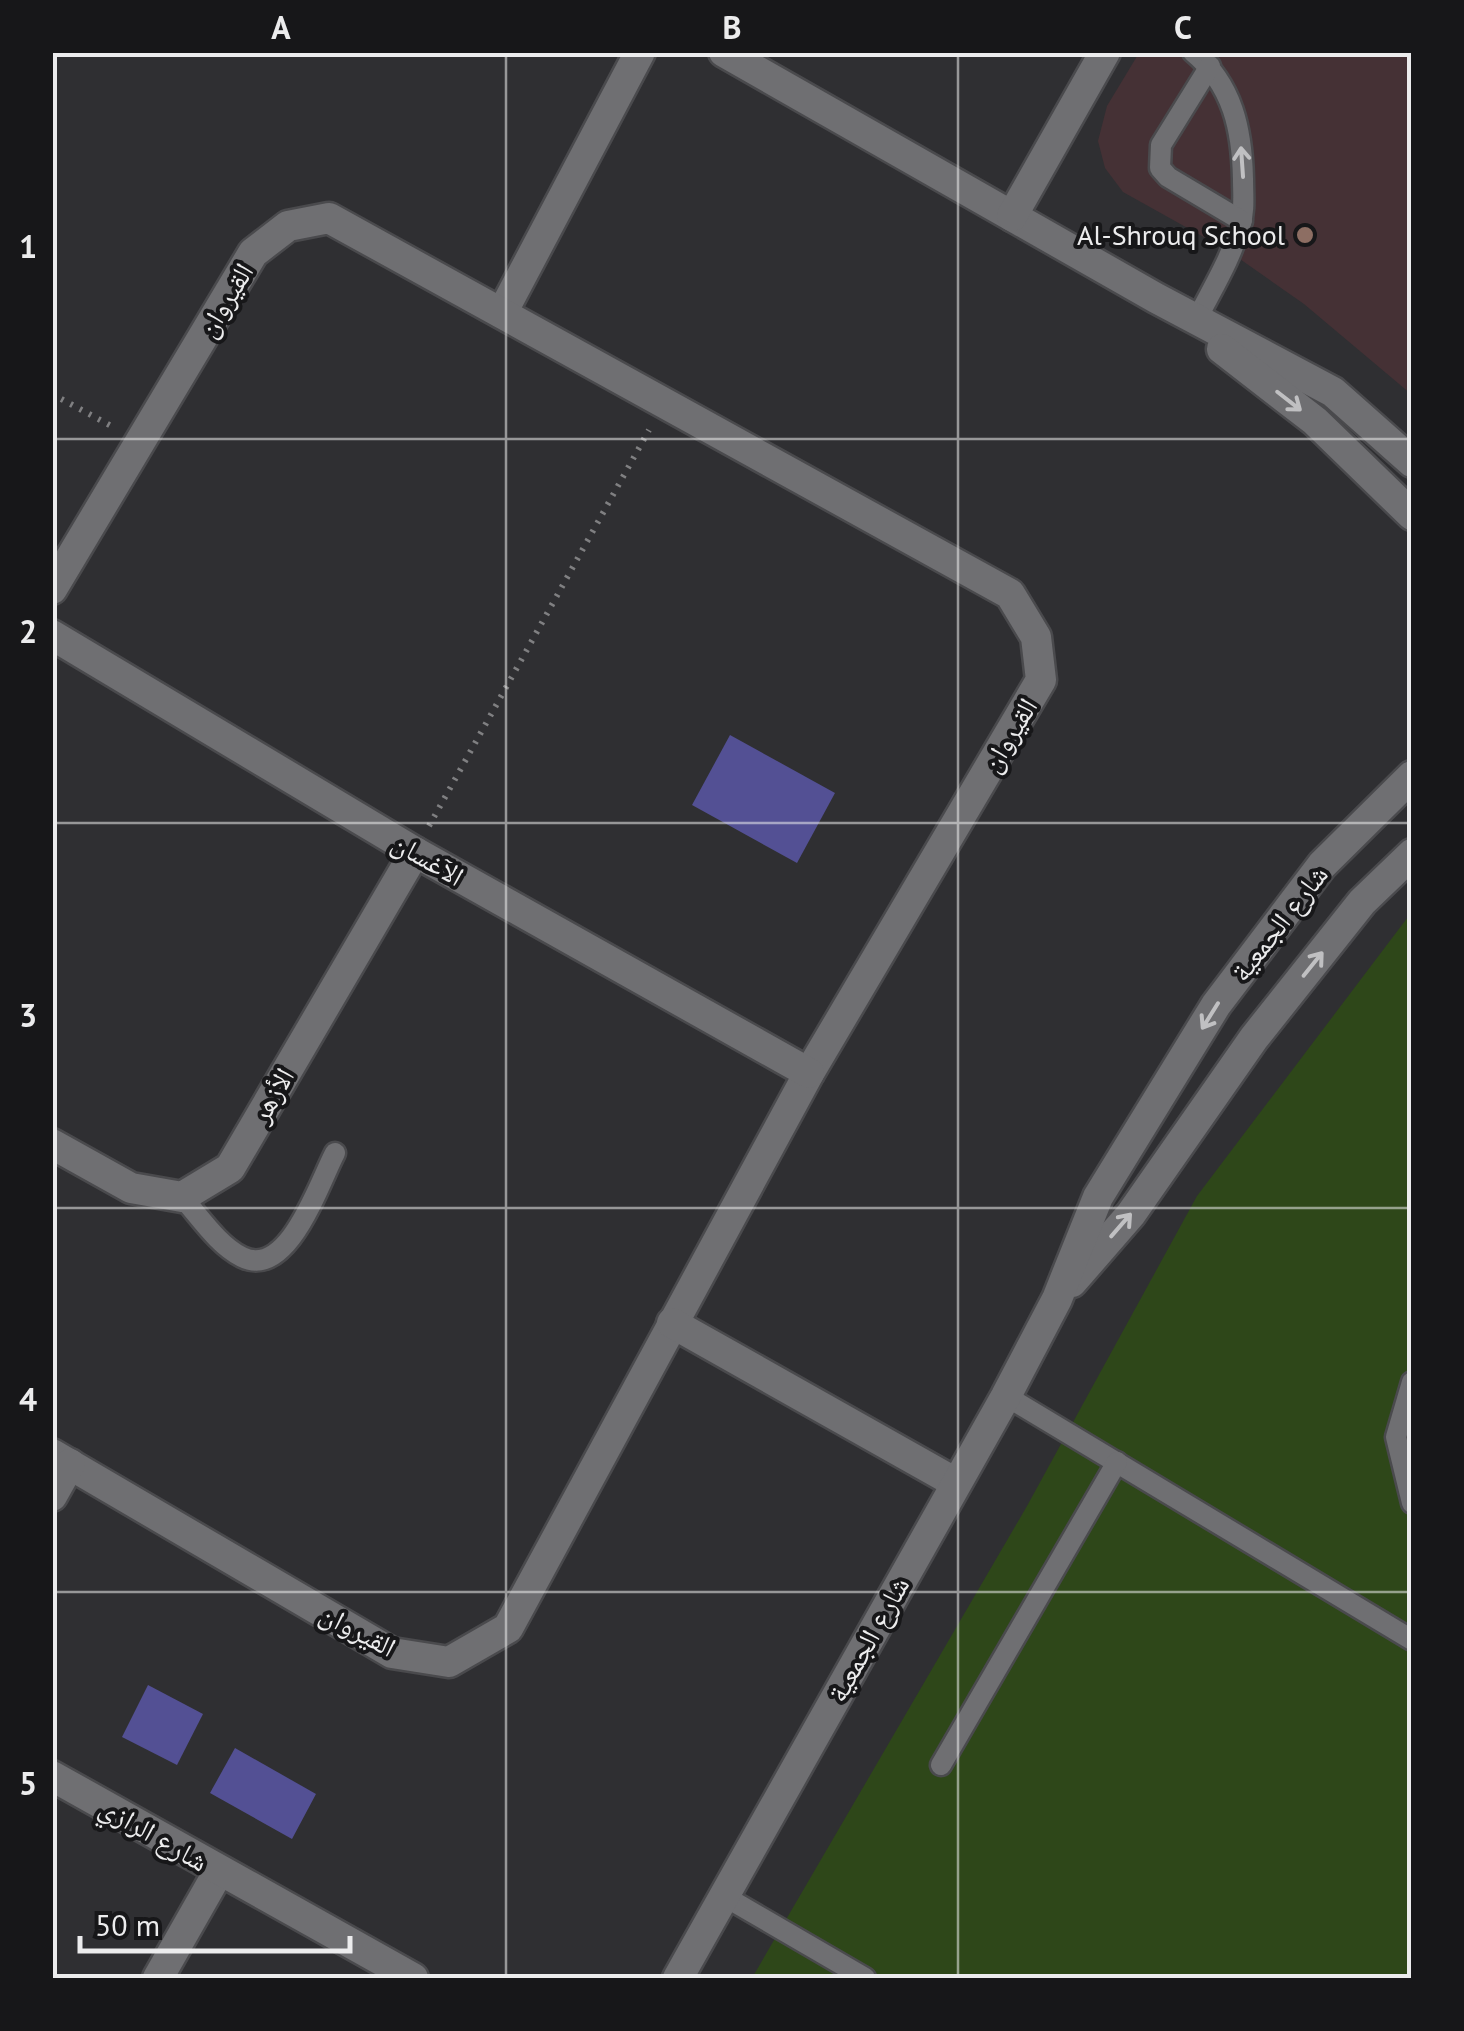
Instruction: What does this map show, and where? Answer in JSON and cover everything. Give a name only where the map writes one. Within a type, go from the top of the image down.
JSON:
[{"type":"street","points":[[502,313],[640,52]]},
{"type":"street","points":[[724,52],[1156,298],[1334,392],[1412,462]]},
{"type":"street","points":[[1012,216],[1105,52]]},
{"type":"street","name":"القيروان","points":[[52,589],[252,254],[288,226],[329,218],[1010,594],[1036,637],[1042,680],[809,1073],[508,1628],[449,1662],[392,1653],[61,1459],[52,1496]]},
{"type":"street","points":[[1156,298],[1315,421],[1412,515]]},
{"type":"street","name":"الآغسان","points":[[52,635],[415,852],[809,1073]]},
{"type":"street","name":"شارع الجمعية","points":[[678,1978],[1006,1396],[1057,1299],[1098,1197],[1216,1005],[1322,866],[1412,776]]},
{"type":"street","name":"الأزهر","points":[[182,1197],[230,1168],[415,852]]},
{"type":"street","name":"شارع الجمعية","points":[[1057,1299],[1131,1214],[1254,1038],[1362,902],[1412,854]]},
{"type":"street","points":[[52,1144],[131,1188],[182,1197]]},
{"type":"street","points":[[672,1323],[956,1483]]},
{"type":"street","name":"شارع الرازي","points":[[52,1776],[413,1978]]},
{"type":"street","points":[[158,1978],[219,1871]]},
{"type":"lane","points":[[1202,59],[1161,145],[1160,168],[1168,177],[1242,221]]},
{"type":"lane","points":[[1197,319],[1242,221],[1242,159],[1236,112],[1202,59]]},
{"type":"lane","points":[[182,1197],[238,1255],[253,1262],[273,1257],[289,1244],[335,1152]]},
{"type":"lane","points":[[1412,1382],[1396,1437],[1412,1503]]},
{"type":"lane","points":[[1006,1396],[1411,1639]]},
{"type":"lane","points":[[940,1765],[1117,1462]]},
{"type":"lane","points":[[724,1896],[865,1978]]},
{"type":"path","points":[[52,394],[140,442]]},
{"type":"path","points":[[415,852],[664,403]]},
{"type":"shaded area","name":"Al-Shrouq School","points":[[1139,53],[1411,53],[1411,394],[1304,304],[1227,250],[1123,192],[1105,168],[1098,141],[1107,106]]},
{"type":"green space","points":[[1411,913],[1411,1978],[752,1978],[1027,1506],[1197,1196]]},
{"type":"building","points":[[730,735],[835,793],[797,863],[692,805]]},
{"type":"building","points":[[148,1685],[203,1714],[177,1765],[122,1737]]},
{"type":"building","points":[[235,1748],[316,1794],[292,1839],[210,1793]]},
{"type":"place","name":"Al-Shrouq School","points":[[1305,235]]}]
